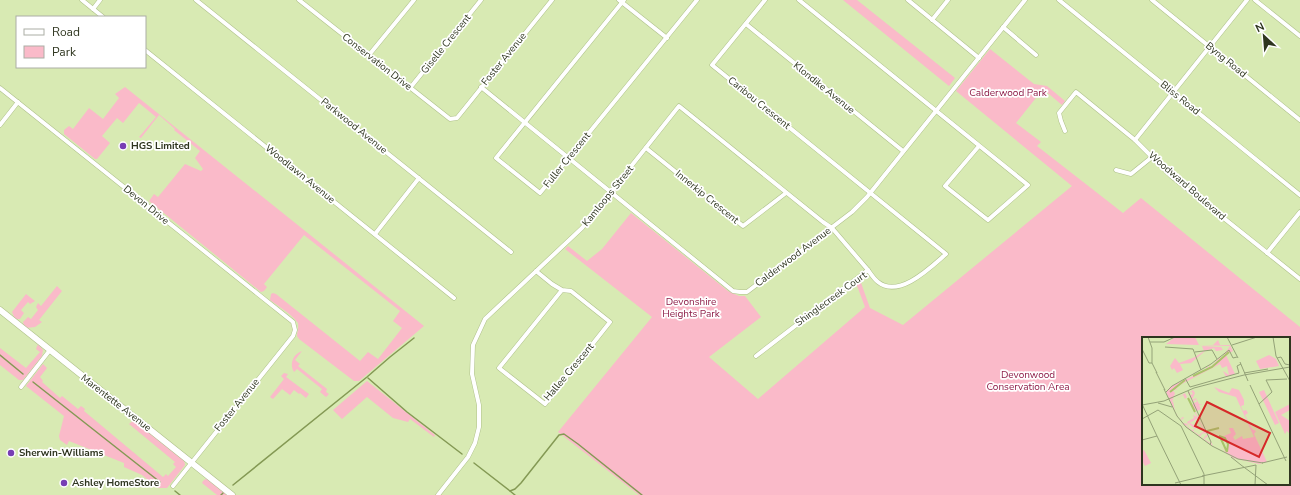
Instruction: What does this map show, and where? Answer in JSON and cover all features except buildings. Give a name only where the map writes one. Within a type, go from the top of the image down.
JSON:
[{"type":"street","points":[[82,0],[102,16]]},
{"type":"street","points":[[93,9],[100,0]]},
{"type":"street","name":"Parkwood Avenue","points":[[196,0],[511,252]]},
{"type":"street","name":"Conservation Drive","points":[[299,0],[450,119],[457,118]]},
{"type":"street","points":[[369,55],[414,0]]},
{"type":"street","name":"Giselle Crescent","points":[[410,88],[481,0]]},
{"type":"street","name":"Foster Avenue","points":[[457,118],[552,0]]},
{"type":"street","name":"Fuller Crescent","points":[[622,1],[496,158],[540,193],[698,0]]},
{"type":"street","name":"Caribou Crescent","points":[[765,0],[712,65],[870,193]]},
{"type":"street","points":[[799,0],[1028,185],[988,220],[945,186],[979,146]]},
{"type":"street","points":[[908,0],[978,58]]},
{"type":"street","points":[[932,20],[948,0]]},
{"type":"street","name":"Calderwood Avenue","points":[[481,87],[733,291],[747,292],[852,212],[870,193],[1025,0]]},
{"type":"street","name":"Bliss Road","points":[[1059,0],[1300,195]]},
{"type":"street","name":"Byng Road","points":[[1152,0],[1300,120]]},
{"type":"street","points":[[1135,140],[1247,0]]},
{"type":"street","points":[[1255,0],[1300,36]]},
{"type":"street","points":[[622,1],[667,38]]},
{"type":"street","name":"Klondike Avenue","points":[[746,24],[903,152]]},
{"type":"street","points":[[1003,27],[1036,54]]},
{"type":"street","name":"Woodlawn Avenue","points":[[146,51],[454,298]]},
{"type":"street","name":"Devon Drive","points":[[0,88],[293,322]]},
{"type":"street","name":"Woodward Boulevard","points":[[1066,131],[1059,113],[1076,92],[1135,140],[1172,176],[1300,279]]},
{"type":"street","points":[[0,125],[18,102]]},
{"type":"street","name":"Kamloops Street","points":[[438,495],[468,457],[475,444],[478,427],[479,405],[472,374],[473,345],[485,319],[582,228],[679,106],[832,228],[868,270]]},
{"type":"street","name":"Innerkip Crescent","points":[[646,148],[743,226],[786,192]]},
{"type":"street","points":[[1116,170],[1131,174],[1152,157]]},
{"type":"street","points":[[375,234],[419,178]]},
{"type":"street","name":"Shinglecreek Court","points":[[756,356],[868,270],[879,283],[889,287],[899,286],[915,280],[946,254],[870,193]]},
{"type":"street","points":[[1267,253],[1300,212]]},
{"type":"street","name":"Hallee Crescent","points":[[536,270],[552,284],[562,290],[571,291],[610,322],[545,404],[499,368],[562,290]]},
{"type":"street","name":"Marentette Avenue","points":[[0,310],[232,495]]},
{"type":"street","name":"Foster Avenue","points":[[172,486],[293,336],[295,330],[293,322]]},
{"type":"street","points":[[21,387],[50,350]]},
{"type":"green space","points":[[843,0],[857,0],[955,78],[949,86]]},
{"type":"green space","name":"Devonwood Conservation Area","points":[[990,49],[1034,84],[1047,86],[1065,101],[1062,105],[1043,89],[1016,123],[1041,142],[1037,146],[1123,213],[1141,198],[1300,327],[1300,495],[639,495],[558,432],[652,317],[565,249],[568,246],[587,261],[602,249],[631,213],[728,291],[739,296],[745,296],[761,317],[709,357],[758,399],[865,307],[856,283],[860,280],[870,308],[903,325],[1072,186],[956,91]]},
{"type":"green space","points":[[125,87],[424,326],[359,381],[354,381],[299,339],[297,336],[298,323],[289,314],[270,300],[271,294],[276,294],[360,361],[368,352],[378,359],[402,328],[393,321],[400,311],[304,235],[264,284],[267,287],[261,292],[149,201],[154,194],[158,197],[185,164],[201,171],[203,169],[195,158],[200,151],[174,130],[175,129],[159,115],[141,138],[139,137],[156,117],[139,103],[123,123],[117,118],[102,136],[110,143],[97,159],[95,159],[64,134],[64,130],[69,126],[73,129],[89,108],[103,119],[119,98],[115,94]]},
{"type":"green space","points":[[57,286],[62,291],[39,320],[42,322],[35,327],[26,328],[23,322],[28,317],[31,319],[38,310],[36,307],[38,303],[41,306]]},
{"type":"green space","points":[[26,294],[35,301],[30,304],[28,302],[21,310],[24,313],[20,319],[15,319],[12,312]]},
{"type":"green space","points":[[38,344],[43,350],[42,356],[23,380],[19,380],[0,365],[0,348],[26,368],[40,352],[36,349]]},
{"type":"green space","points":[[302,351],[295,360],[300,364],[298,366],[327,389],[326,392],[329,394],[326,397],[320,392],[322,389],[297,369],[294,372],[292,363],[294,357]]},
{"type":"green space","points":[[43,364],[47,368],[40,377],[43,381],[42,382],[60,398],[62,396],[78,409],[81,406],[85,409],[84,411],[163,477],[166,474],[168,476],[176,467],[173,464],[175,462],[129,424],[134,420],[184,460],[185,465],[167,488],[158,488],[142,475],[124,467],[124,463],[69,441],[67,445],[60,440],[59,436],[64,416],[26,386]]},
{"type":"green space","points":[[284,373],[288,374],[286,377],[309,394],[306,398],[294,390],[290,395],[282,389],[273,399],[270,397],[284,379],[281,376]]},
{"type":"green space","points":[[367,381],[435,435],[434,437],[410,419],[408,422],[393,418],[367,397],[342,419],[333,410]]},
{"type":"green space","points":[[207,478],[228,495],[217,495],[202,483]]},
{"type":"waterway","points":[[233,485],[414,338]]},
{"type":"waterway","points":[[0,355],[23,374]]},
{"type":"waterway","points":[[368,378],[407,412],[462,454]]},
{"type":"waterway","points":[[33,382],[160,482]]},
{"type":"waterway","points":[[474,463],[510,491],[515,489],[521,483],[559,435],[564,434],[642,495]]},
{"type":"waterway","points":[[175,491],[180,495]]},
{"type":"waterway","points":[[510,491],[515,495]]},
{"type":"place","name":"HGS Limited","points":[[123,146]]},
{"type":"place","name":"Sherwin-Williams","points":[[11,453]]},
{"type":"place","name":"Ashley HomeStore","points":[[64,483]]},
{"type":"park label","name":"Calderwood Park","points":[[1008,93]]},
{"type":"park label","name":"Devonshire Heights Park","points":[[691,308]]}]
